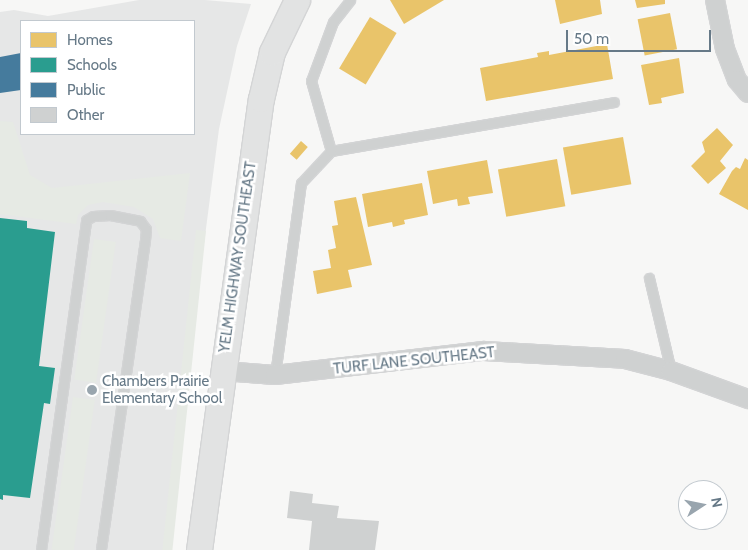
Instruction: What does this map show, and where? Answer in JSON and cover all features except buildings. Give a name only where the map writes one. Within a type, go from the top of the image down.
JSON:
[{"type":"main road","name":"YELM HIGHWAY SOUTHEAST","points":[[199,550],[261,98],[272,52],[297,0]]},
{"type":"street","points":[[715,0],[725,49],[738,80],[748,93]]},
{"type":"street","name":"TURF LANE SOUTHEAST","points":[[223,371],[275,375],[484,351],[625,359],[670,371],[748,399]]},
{"type":"lane","points":[[331,151],[311,81],[333,22],[350,0]]},
{"type":"lane","points":[[275,375],[301,183],[331,151],[614,102]]},
{"type":"lane","points":[[41,550],[86,220],[92,216],[110,215],[140,221],[146,230],[101,550]]},
{"type":"lane","points":[[649,278],[670,371]]},
{"type":"shaded area","name":"Chambers Prairie Elementary School","points":[[139,0],[205,0],[251,4],[237,46],[219,129],[164,550],[0,550],[0,12],[14,10],[48,16]]},
{"type":"shaded area","points":[[0,121],[13,122],[30,175],[52,188],[190,173],[181,241],[160,238],[153,219],[134,207],[103,202],[88,205],[78,215],[76,224],[0,214]]},
{"type":"shaded area","points":[[196,230],[206,231],[172,550],[162,550]]},
{"type":"shaded area","points":[[94,239],[116,242],[96,383],[74,380]]},
{"type":"shaded area","points":[[73,397],[95,400],[74,550],[52,550]]},
{"type":"place","name":"Chambers Prairie Elementary School","points":[[92,390]]}]
